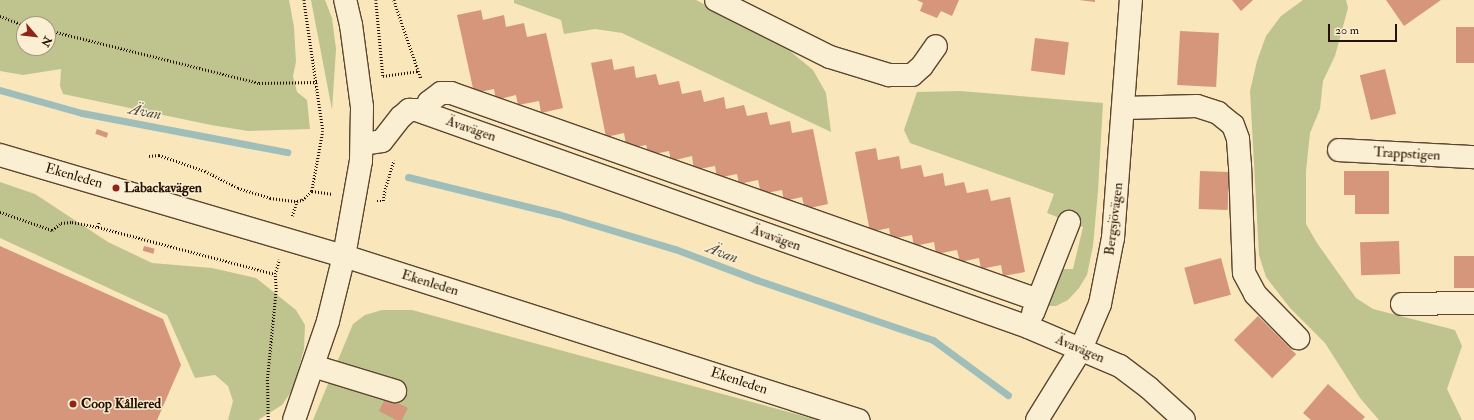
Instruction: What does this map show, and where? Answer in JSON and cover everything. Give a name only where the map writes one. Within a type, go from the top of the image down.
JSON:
[{"type":"street","points":[[294,420],[313,366],[344,256],[362,144],[359,76],[345,0]]},
{"type":"street","points":[[716,0],[830,57],[889,75],[912,75],[922,66],[936,46]]},
{"type":"street","name":"Bergsjövägen","points":[[1037,420],[1081,349],[1100,304],[1114,238],[1131,0]]},
{"type":"street","points":[[427,108],[441,93],[451,93],[1038,300]]},
{"type":"street","points":[[1124,108],[1197,106],[1227,117],[1238,139],[1244,273],[1255,294],[1298,338]]},
{"type":"street","name":"Ävavägen","points":[[362,144],[382,140],[409,110],[427,108],[1028,327],[1120,366],[1149,388],[1184,420]]},
{"type":"street","name":"Trappstigen","points":[[1339,150],[1474,157]]},
{"type":"street","name":"Ekenleden","points":[[0,155],[344,256],[858,420]]},
{"type":"street","points":[[1028,327],[1069,222]]},
{"type":"street","points":[[1402,304],[1474,304]]},
{"type":"street","points":[[313,366],[395,391]]},
{"type":"path","points":[[304,0],[323,131],[312,190]]},
{"type":"path","points":[[376,0],[383,76],[418,71]]},
{"type":"path","points":[[394,0],[418,71],[427,108]]},
{"type":"path","points":[[0,16],[16,22]]},
{"type":"path","points":[[56,32],[260,83],[317,82]]},
{"type":"path","points":[[149,156],[159,155],[205,171],[238,188],[270,198],[296,201]]},
{"type":"path","points":[[0,212],[52,230],[61,223],[72,222],[98,227],[275,274]]},
{"type":"path","points":[[98,227],[99,222]]},
{"type":"green space","points":[[0,0],[289,0],[294,27],[296,62],[293,76],[297,92],[307,100],[310,129],[248,131],[211,125],[63,94],[60,86],[61,69],[23,75],[0,71]]},
{"type":"green space","points":[[311,0],[325,0],[332,18],[336,49],[332,110]]},
{"type":"green space","points":[[514,0],[696,0],[790,51],[813,70],[826,93],[831,132],[622,33],[595,29],[564,34],[561,20],[514,3]]},
{"type":"green space","points":[[1303,0],[1346,0],[1348,8],[1335,56],[1323,81],[1320,109],[1310,133],[1306,171],[1306,224],[1317,243],[1356,298],[1373,309],[1455,330],[1462,346],[1447,389],[1462,420],[1379,420],[1360,398],[1325,343],[1290,308],[1266,277],[1259,255],[1250,91],[1257,61],[1266,36],[1281,16]]},
{"type":"green space","points":[[960,91],[1103,103],[1093,246],[1087,275],[1079,288],[1068,300],[1056,306],[1047,306],[1055,269],[1073,269],[1083,227],[1047,213],[1054,194],[910,143],[904,130],[917,92]]},
{"type":"green space","points":[[0,182],[35,194],[108,242],[152,263],[212,268],[256,278],[296,310],[305,325],[304,349],[293,389],[282,405],[258,420],[228,420],[233,401],[228,386],[215,375],[195,378],[167,315],[0,238]]},
{"type":"green space","points":[[382,310],[412,310],[818,420],[313,420],[353,324],[365,315]]},
{"type":"building","points":[[917,0],[959,0],[952,16],[941,11],[937,18],[920,11],[923,3]]},
{"type":"building","points":[[1079,0],[1095,0],[1095,2]]},
{"type":"building","points":[[1232,0],[1253,0],[1241,11]]},
{"type":"building","points":[[1386,0],[1441,0],[1404,26]]},
{"type":"building","points":[[481,10],[483,20],[504,15],[506,27],[524,23],[527,37],[546,33],[563,108],[541,113],[539,101],[518,105],[516,95],[496,100],[494,89],[474,93],[457,15]]},
{"type":"building","points":[[1456,27],[1474,27],[1474,63],[1456,63]]},
{"type":"building","points":[[1180,31],[1219,33],[1216,87],[1177,85]]},
{"type":"building","points":[[1035,38],[1069,42],[1065,75],[1031,71]]},
{"type":"building","points":[[612,59],[614,70],[634,66],[636,78],[656,74],[659,85],[679,81],[682,94],[701,90],[704,102],[724,97],[726,109],[744,105],[747,116],[767,112],[770,125],[790,121],[792,133],[813,129],[828,204],[805,209],[802,197],[784,201],[782,190],[761,194],[758,180],[739,184],[737,174],[717,178],[715,166],[694,170],[692,156],[671,161],[669,151],[649,155],[646,145],[627,149],[624,133],[606,137],[591,63]]},
{"type":"building","points":[[1385,69],[1396,114],[1371,120],[1360,75]]},
{"type":"building","points":[[97,129],[108,133],[107,138],[95,134]]},
{"type":"building","points":[[876,148],[878,160],[899,156],[901,169],[921,165],[924,177],[943,173],[945,186],[964,182],[967,193],[988,189],[991,201],[1010,197],[1025,272],[1003,276],[1001,265],[981,269],[979,258],[960,262],[957,250],[936,254],[934,242],[914,246],[912,235],[891,239],[889,228],[870,232],[855,152]]},
{"type":"building","points":[[1200,171],[1229,172],[1228,210],[1199,209]]},
{"type":"building","points":[[1344,171],[1389,171],[1389,214],[1355,214],[1355,195],[1344,195]]},
{"type":"building","points":[[1399,241],[1400,274],[1361,275],[1360,242]]},
{"type":"building","points":[[0,246],[163,319],[181,365],[157,420],[0,420]]},
{"type":"building","points":[[144,246],[155,249],[153,254],[143,251]]},
{"type":"building","points":[[1454,256],[1474,256],[1474,288],[1454,288]]},
{"type":"building","points":[[1221,258],[1231,295],[1194,305],[1184,268]]},
{"type":"building","points":[[1258,316],[1296,354],[1272,378],[1234,340]]},
{"type":"building","points":[[1328,384],[1365,417],[1362,420],[1311,420],[1303,413]]},
{"type":"building","points":[[386,397],[408,408],[402,420],[396,420],[379,411]]},
{"type":"waterway","name":"Ävan","points":[[0,90],[82,113],[287,152]]},
{"type":"waterway","name":"Ävan","points":[[408,177],[558,214],[675,249],[757,280],[933,340],[1008,395]]},
{"type":"place","name":"Labackavägen","points":[[116,188]]},
{"type":"place","name":"Coop Kållered","points":[[73,404]]}]
